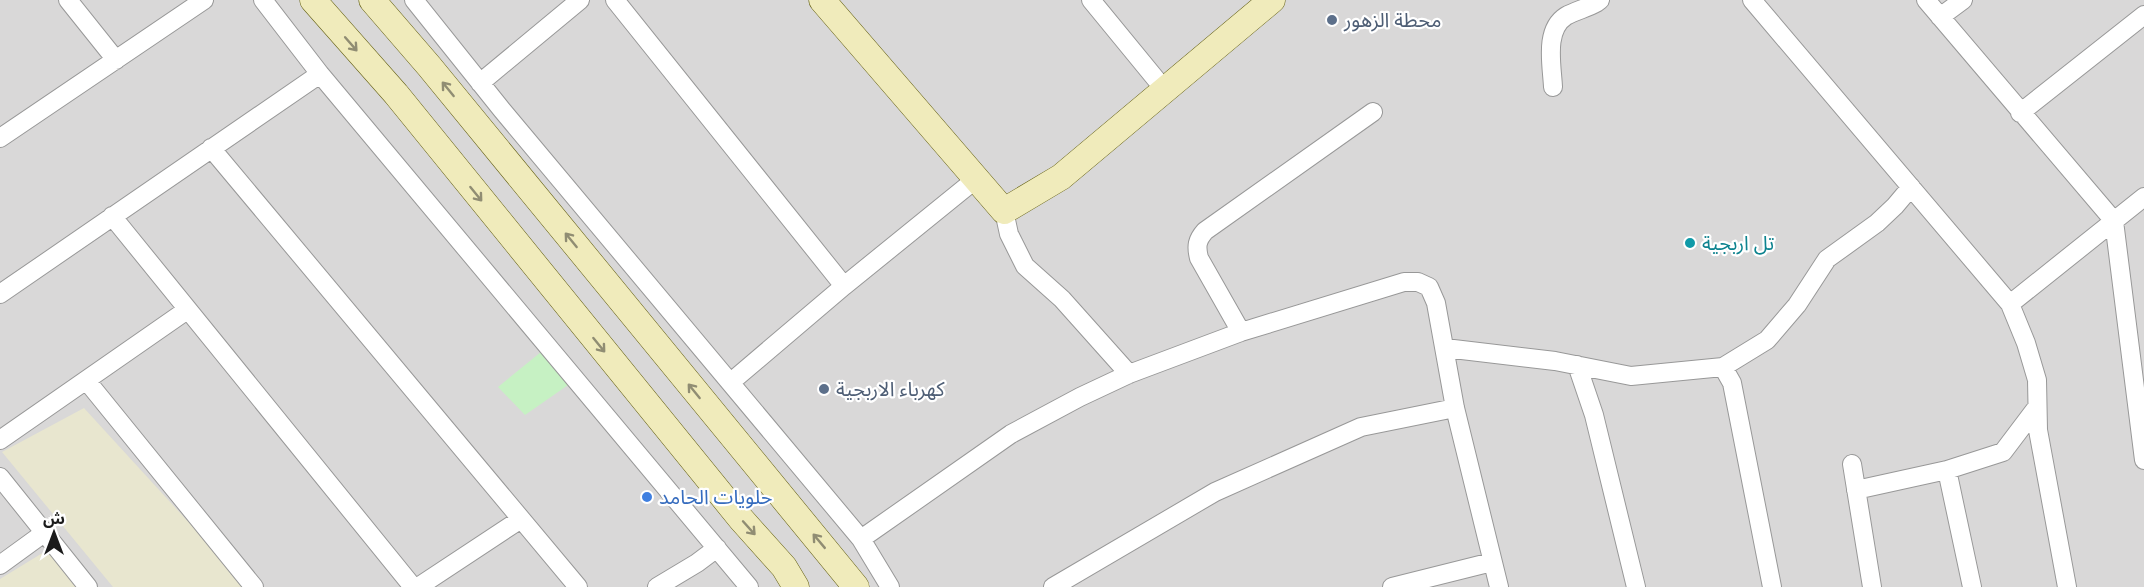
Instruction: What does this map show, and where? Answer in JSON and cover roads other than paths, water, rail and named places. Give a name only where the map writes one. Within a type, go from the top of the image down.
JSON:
[{"type":"main road","points":[[313,0],[396,94],[741,519],[784,567],[796,587]]},
{"type":"main road","points":[[372,0],[429,66],[856,587]]},
{"type":"main road","points":[[822,0],[1004,211],[1060,177],[1272,0]]},
{"type":"street","points":[[68,0],[116,60]]},
{"type":"street","points":[[0,138],[204,0]]},
{"type":"street","points":[[263,0],[320,74],[749,587]]},
{"type":"street","points":[[414,0],[480,83],[861,539],[890,587]]},
{"type":"street","points":[[480,83],[580,0]]},
{"type":"street","points":[[615,0],[844,285]]},
{"type":"street","points":[[1090,0],[1164,89]]},
{"type":"street","points":[[1553,87],[1551,40],[1555,26],[1566,16],[1600,0]]},
{"type":"street","points":[[1752,0],[2010,304],[2026,343],[2037,380],[2038,430],[2067,587]]},
{"type":"street","points":[[1926,0],[2114,221],[2144,460]]},
{"type":"street","points":[[1940,17],[1963,0]]},
{"type":"street","points":[[2020,113],[2144,15]]},
{"type":"street","points":[[0,293],[320,74]]},
{"type":"street","points":[[1241,332],[1199,258],[1198,239],[1205,231],[1373,112]]},
{"type":"street","points":[[211,148],[578,587]]},
{"type":"street","points":[[731,382],[844,285],[976,179]]},
{"type":"street","points":[[1445,348],[1577,365],[1631,376],[1723,367],[1767,340],[1797,305],[1827,259],[1877,223],[1911,186]]},
{"type":"street","points":[[2010,304],[2144,198]]},
{"type":"street","points":[[1004,211],[1009,234],[1025,266],[1077,314],[1129,374]]},
{"type":"street","points":[[112,216],[416,587],[521,519]]},
{"type":"street","points":[[619,298],[644,279]]},
{"type":"street","points":[[861,539],[1011,434],[1129,374],[1241,332],[1404,282],[1418,282],[1429,287],[1436,303],[1455,408],[1499,587]]},
{"type":"street","points":[[0,440],[187,310]]},
{"type":"street","points":[[1577,365],[1594,415],[1636,587]]},
{"type":"street","points":[[1723,367],[1732,383],[1772,587]]},
{"type":"street","points":[[86,380],[254,587]]},
{"type":"street","points":[[1856,490],[1947,470],[2003,452],[2037,407]]},
{"type":"street","points":[[1053,587],[1225,487],[1361,427],[1455,408]]},
{"type":"street","points":[[1852,464],[1872,587]]},
{"type":"street","points":[[1947,470],[1972,587]]},
{"type":"street","points":[[0,477],[88,587]]},
{"type":"street","points":[[0,565],[44,533]]},
{"type":"street","points":[[657,587],[717,548]]},
{"type":"street","points":[[1392,587],[1492,562]]},
{"type":"place","name":"محطة الزهور","points":[[1332,20]]},
{"type":"place","name":"تل اربجية","points":[[1690,243]]},
{"type":"place","name":"كهرباء الاربجية","points":[[824,389]]},
{"type":"place","name":"حلويات الحامد","points":[[647,497]]}]
